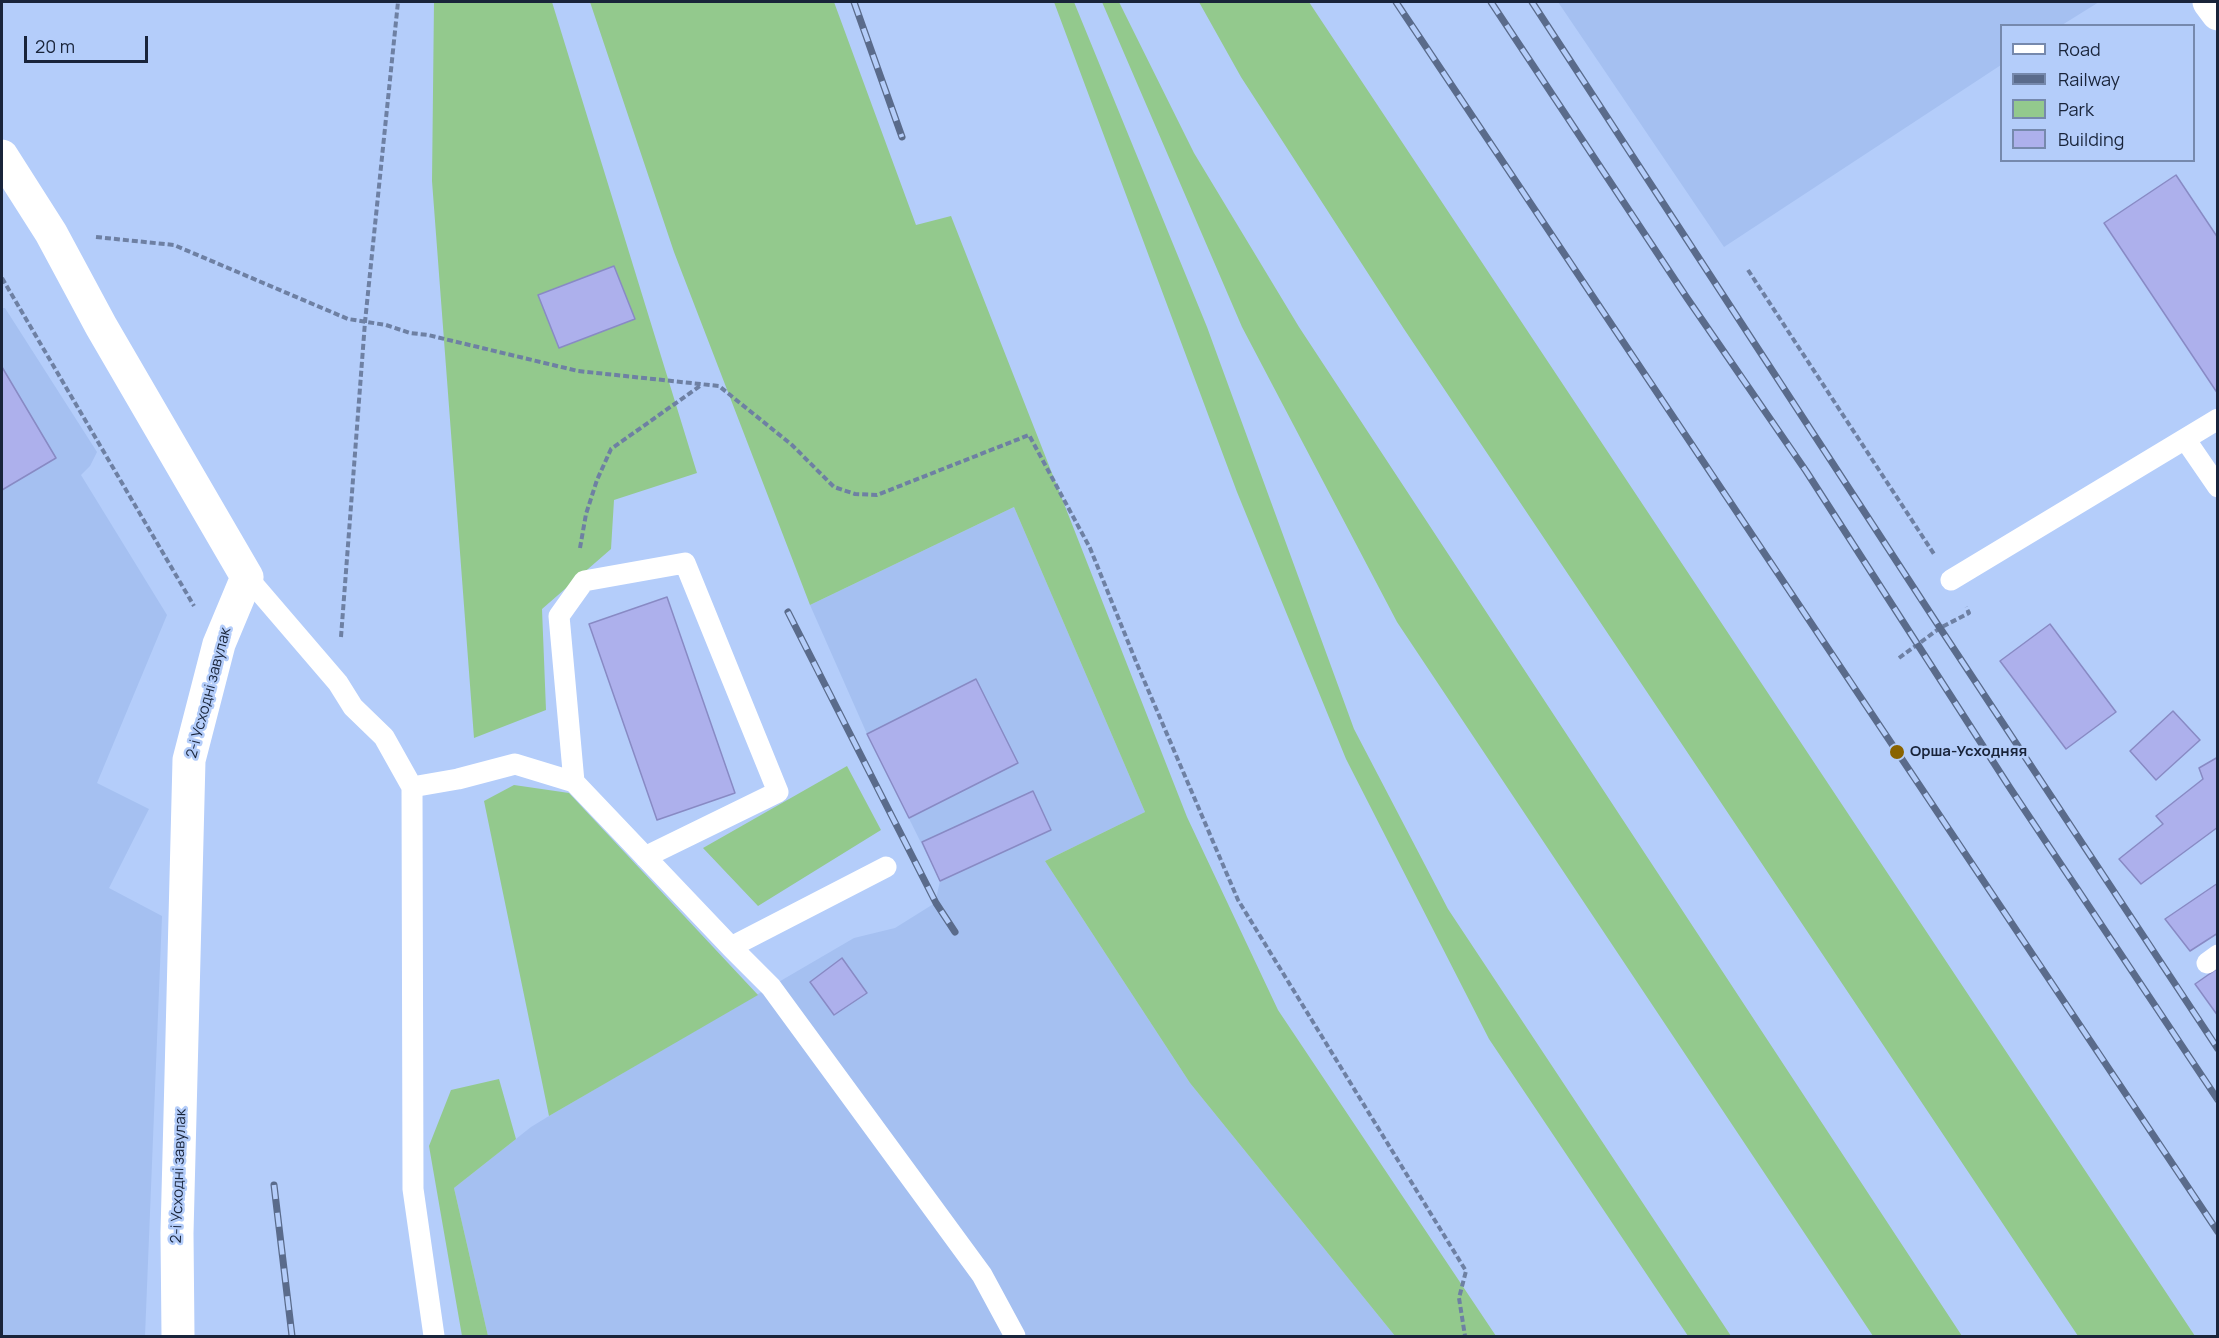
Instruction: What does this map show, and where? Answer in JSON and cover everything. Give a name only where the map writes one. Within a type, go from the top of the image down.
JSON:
[{"type":"street","points":[[2209,2],[2217,14]]},
{"type":"street","points":[[2,156],[51,233],[101,326],[247,577]]},
{"type":"street","name":"2-і Усходні завулак","points":[[178,1336],[177,1233],[189,760],[219,644],[247,577]]},
{"type":"lane","points":[[1951,580],[2217,419]]},
{"type":"lane","points":[[2185,439],[2217,487]]},
{"type":"lane","points":[[574,782],[559,616],[585,580],[685,563],[778,792],[645,857]]},
{"type":"lane","points":[[247,577],[338,683],[353,707],[384,737],[412,787],[413,1189],[434,1336]]},
{"type":"lane","points":[[412,787],[458,779],[515,764],[574,782],[771,987],[982,1275],[1015,1336]]},
{"type":"lane","points":[[731,947],[886,867]]},
{"type":"path","points":[[338,683],[365,322],[398,2]]},
{"type":"path","points":[[51,233],[174,245],[348,319],[428,335],[578,371],[700,386],[719,386],[792,446],[834,487],[855,494],[877,495],[1029,435],[1090,548],[1238,900],[1466,1271],[1459,1298],[1465,1336]]},
{"type":"path","points":[[1748,270],[1951,580],[1969,613],[1940,628],[1899,657]]},
{"type":"path","points":[[2,278],[172,570],[219,644]]},
{"type":"path","points":[[569,602],[586,514],[597,480],[611,449],[700,386]]},
{"type":"shaded area","points":[[1558,2],[2099,2],[2064,24],[2000,24],[2000,66],[1724,247]]},
{"type":"shaded area","points":[[2,308],[5,308],[97,452],[90,466],[81,475],[167,615],[97,783],[149,809],[109,888],[162,916],[145,1336],[2,1336]]},
{"type":"shaded area","points":[[1014,507],[1145,812],[1045,861],[1190,1083],[1395,1336],[488,1336],[454,1188],[531,1127],[549,1116],[854,938],[895,928],[935,903],[940,881],[867,734],[810,605]]},
{"type":"green space","points":[[434,2],[552,2],[697,473],[614,500],[611,549],[542,609],[546,710],[474,738],[432,181]]},
{"type":"green space","points":[[590,2],[834,2],[916,225],[951,216],[1187,817],[1278,1010],[1496,1336],[1395,1336],[1190,1083],[1045,861],[1145,812],[1014,507],[810,605],[674,252]]},
{"type":"green space","points":[[1054,2],[1074,2],[1207,327],[1354,729],[1448,909],[1731,1336],[1688,1336],[1489,1039],[1346,759],[1237,492]]},
{"type":"green space","points":[[1102,2],[1119,2],[1194,153],[1299,327],[1962,1336],[1873,1336],[1397,622],[1242,327]]},
{"type":"green space","points":[[1199,2],[1309,2],[2195,1336],[2078,1336],[1404,329],[1241,77]]},
{"type":"green space","points":[[847,766],[881,830],[758,906],[703,848]]},
{"type":"green space","points":[[514,785],[569,793],[758,995],[549,1116],[484,801]]},
{"type":"green space","points":[[499,1079],[516,1139],[454,1188],[488,1336],[462,1336],[429,1146],[451,1090]]},
{"type":"building","points":[[2176,175],[2218,238],[2218,394],[2104,223]]},
{"type":"building","points":[[614,266],[635,319],[559,348],[538,295]]},
{"type":"building","points":[[2,367],[56,458],[2,490]]},
{"type":"building","points":[[667,597],[735,793],[657,820],[589,624]]},
{"type":"building","points":[[2050,624],[2116,712],[2066,749],[2000,661]]},
{"type":"building","points":[[976,679],[1018,763],[909,818],[867,734]]},
{"type":"building","points":[[2173,711],[2200,740],[2156,780],[2130,751]]},
{"type":"building","points":[[2218,757],[2218,827],[2141,884],[2119,859],[2163,824],[2156,816],[2203,779],[2199,768]]},
{"type":"building","points":[[1033,791],[1051,830],[940,881],[922,842]]},
{"type":"building","points":[[2218,883],[2218,933],[2190,951],[2165,919]]},
{"type":"building","points":[[842,958],[867,993],[834,1015],[810,982]]},
{"type":"building","points":[[2218,968],[2218,1016],[2195,984]]},
{"type":"railway","points":[[854,2],[902,137]]},
{"type":"railway","points":[[1396,2],[2218,1232]]},
{"type":"railway","points":[[1491,2],[1687,298],[1806,471],[2010,788],[2218,1100]]},
{"type":"railway","points":[[1532,2],[1940,628],[2218,1049]]},
{"type":"railway","points":[[788,612],[936,903],[955,932]]},
{"type":"railway","points":[[274,1185],[292,1336]]},
{"type":"place","name":"Орша-Усходняя","points":[[1897,752]]}]
